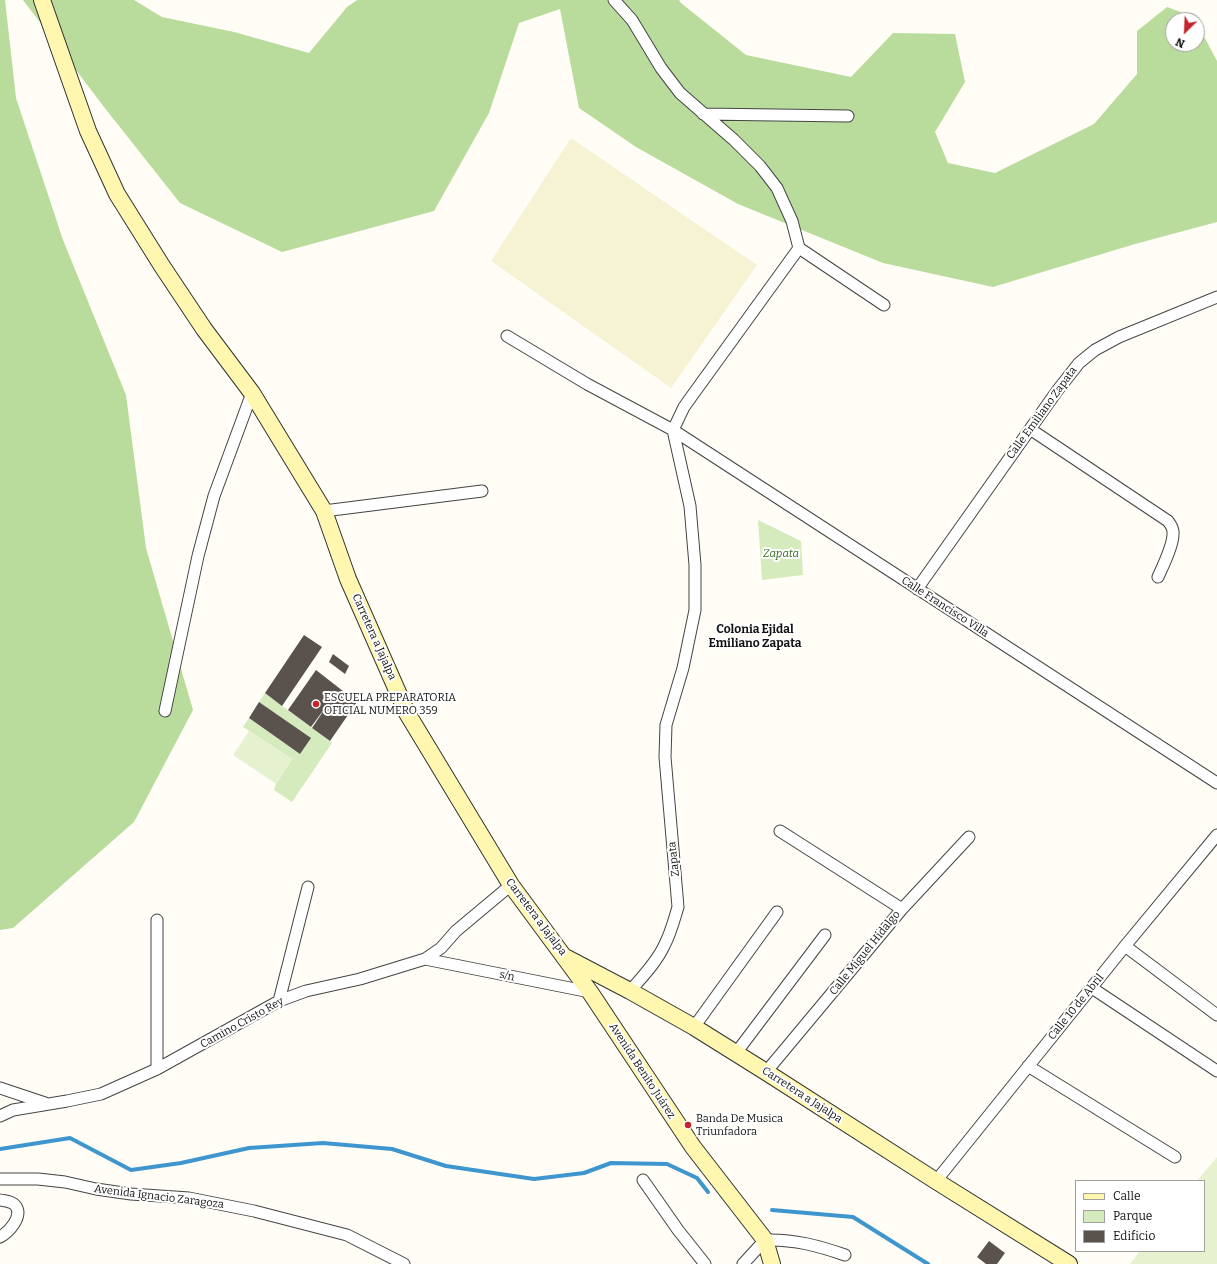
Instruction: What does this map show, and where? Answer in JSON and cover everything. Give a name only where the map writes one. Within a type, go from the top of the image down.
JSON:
[{"type":"street","name":"Carretera a Jajalpa","points":[[42,0],[88,131],[117,194],[204,329],[254,396],[324,511],[348,578],[407,713],[511,885],[563,957],[630,991],[736,1053],[1069,1264]]},
{"type":"street","points":[[614,0],[632,20],[661,68],[680,93],[734,140],[760,166],[777,188],[792,221],[799,248],[884,304]]},
{"type":"street","points":[[703,114],[848,116]]},
{"type":"street","points":[[673,430],[684,407],[799,248]]},
{"type":"street","name":"Calle Emiliano Zapata","points":[[917,589],[1057,391],[1079,363],[1095,350],[1119,337],[1217,297]]},
{"type":"street","name":"Calle Francisco Villa","points":[[507,336],[587,384],[673,430],[1217,783]]},
{"type":"street","points":[[165,711],[198,556],[214,496],[254,396]]},
{"type":"street","points":[[1030,429],[1168,521],[1172,526],[1172,541],[1158,577]]},
{"type":"street","name":"Zapata","points":[[630,991],[647,971],[664,947],[673,925],[678,907],[665,757],[666,725],[683,668],[695,610],[695,573],[690,506],[673,430]]},
{"type":"street","points":[[324,511],[482,491]]},
{"type":"street","name":"Calle Miguel Hidalgo","points":[[766,1072],[902,909],[780,831]]},
{"type":"street","name":"Calle 10 de Abril","points":[[936,1181],[1125,946],[1217,836]]},
{"type":"street","points":[[902,909],[969,837]]},
{"type":"street","name":"Camino Cristo Rey","points":[[0,1116],[12,1110],[101,1094],[157,1070],[279,1001],[306,991],[360,979],[425,959],[441,948],[456,931],[511,885]]},
{"type":"street","points":[[279,1001],[308,887]]},
{"type":"street","points":[[694,1028],[777,912]]},
{"type":"street","points":[[157,920],[157,1070]]},
{"type":"street","points":[[736,1053],[825,935]]},
{"type":"street","points":[[1125,946],[1217,1015]]},
{"type":"street","name":"Avenida Benito Juárez","points":[[563,957],[590,992],[693,1147],[765,1240],[772,1264]]},
{"type":"street","name":"s/n","points":[[425,959],[590,992]]},
{"type":"street","points":[[1092,988],[1217,1071]]},
{"type":"street","points":[[1028,1066],[1175,1157]]},
{"type":"street","points":[[0,1088],[48,1104]]},
{"type":"street","points":[[0,1107],[12,1110]]},
{"type":"street","name":"Avenida Ignacio Zaragoza","points":[[0,1180],[45,1180],[65,1182],[96,1189],[131,1194],[189,1198],[254,1211],[347,1235],[404,1264]]},
{"type":"street","points":[[643,1180],[669,1219],[705,1264]]},
{"type":"street","points":[[0,1200],[9,1202],[15,1206],[17,1212],[16,1220],[12,1227],[0,1238]]},
{"type":"street","points":[[743,1264],[765,1240],[800,1242],[819,1246],[846,1255]]},
{"type":"shaded area","points":[[571,138],[757,265],[671,388],[491,261]]},
{"type":"green space","points":[[0,0],[5,0],[16,98],[63,240],[126,395],[146,548],[193,710],[134,822],[13,928],[0,930]]},
{"type":"green space","points":[[23,0],[134,0],[162,17],[234,32],[309,53],[347,7],[357,0],[679,0],[746,55],[851,77],[893,33],[955,34],[965,82],[935,132],[948,163],[995,173],[1094,124],[1137,74],[1137,31],[1167,7],[1180,12],[1165,12],[1165,52],[1205,52],[1205,38],[1217,61],[1217,222],[1135,244],[993,287],[883,263],[738,204],[636,147],[579,108],[560,9],[519,23],[489,113],[434,211],[282,252],[180,203],[104,107]]},
{"type":"green space","name":"Zapata","points":[[758,520],[801,541],[803,575],[762,580]]},
{"type":"green space","points":[[265,693],[332,743],[292,802],[274,790],[276,784],[292,759],[243,727],[249,718],[300,754],[310,738],[259,702]]},
{"type":"green space","points":[[249,731],[292,759],[276,784],[233,755]]},
{"type":"green space","points":[[1217,1157],[1217,1264],[1130,1264],[1139,1252],[1205,1252],[1205,1180],[1198,1180]]},
{"type":"building","points":[[304,635],[322,647],[282,706],[265,693]]},
{"type":"building","points":[[333,654],[349,666],[345,674],[329,662]]},
{"type":"building","points":[[316,670],[357,702],[330,741],[312,728],[328,704],[311,727],[288,710]]},
{"type":"building","points":[[259,702],[311,738],[300,754],[249,718]]},
{"type":"building","points":[[989,1241],[1005,1253],[997,1264],[986,1264],[977,1257]]},
{"type":"waterway","points":[[0,1149],[70,1138],[131,1170],[181,1163],[249,1148],[323,1143],[392,1149],[446,1166],[534,1179],[584,1173],[611,1163],[667,1164],[697,1178],[708,1192]]},
{"type":"waterway","points":[[772,1210],[853,1217],[928,1264]]},
{"type":"place","name":"ESCUELA PREPARATORIA OFICIAL NUMERO 359","points":[[316,704]]},
{"type":"place","name":"Banda De Musica Triunfadora","points":[[688,1125]]},
{"type":"district","name":"Colonia Ejidal Emiliano Zapata","points":[[755,637]]}]
